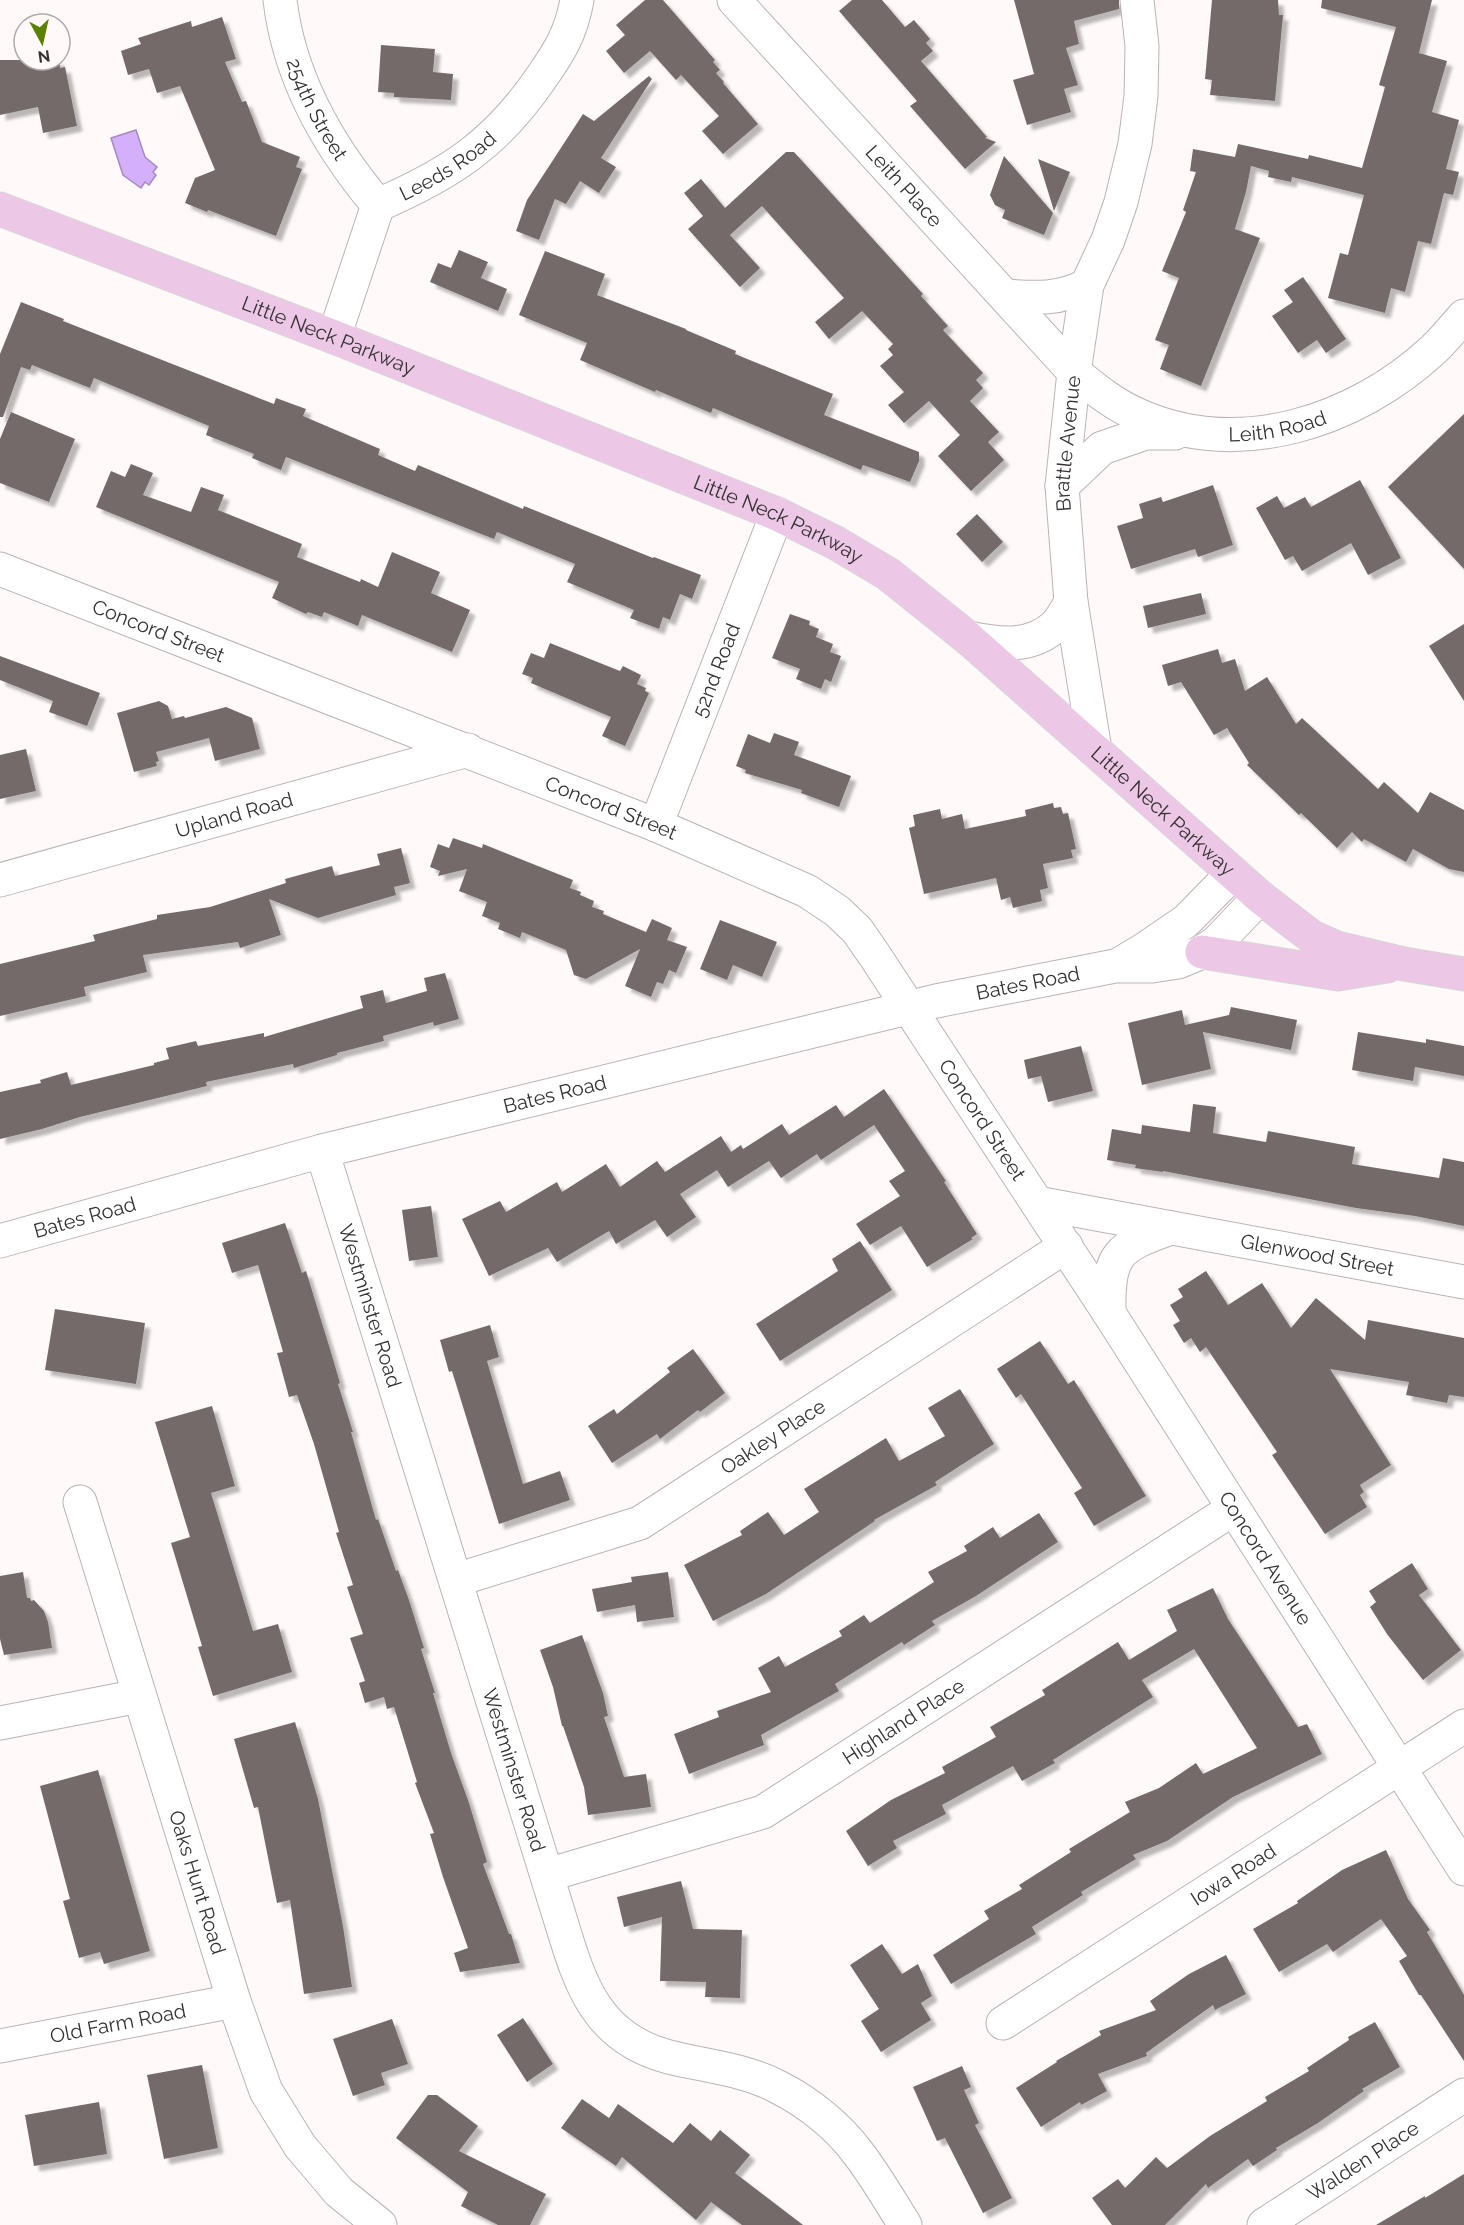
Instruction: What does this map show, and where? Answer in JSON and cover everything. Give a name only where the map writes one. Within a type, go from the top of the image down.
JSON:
[{"type":"main road","name":"Little Neck Parkway","points":[[0,209],[334,337],[777,514],[836,543],[888,574],[968,638],[1260,897],[1312,937],[1336,948],[1404,964],[1464,974]]},
{"type":"main road","points":[[1202,952],[1338,974],[1404,964]]},
{"type":"street","name":"254th Street","points":[[279,0],[289,47],[310,103],[331,142],[357,181],[378,205]]},
{"type":"street","name":"Leeds Road","points":[[334,337],[378,205],[423,186],[457,165],[498,132],[524,104],[558,54],[573,23],[577,0]]},
{"type":"street","name":"Leith Place","points":[[734,0],[1074,372]]},
{"type":"street","name":"Brattle Avenue","points":[[1095,750],[1071,602],[1062,486],[1074,372],[1087,285],[1108,240],[1121,202],[1135,144],[1141,96],[1142,46],[1137,0]]},
{"type":"street","points":[[1005,296],[1055,297],[1072,294],[1087,285]]},
{"type":"street","name":"Leith Road","points":[[1074,372],[1107,398],[1160,424],[1197,433],[1227,436],[1274,432],[1325,416],[1365,399],[1396,380],[1434,349],[1464,316]]},
{"type":"street","points":[[1062,486],[1102,448],[1146,433],[1197,433]]},
{"type":"street","name":"52nd Road","points":[[656,825],[777,514]]},
{"type":"street","name":"Concord Street","points":[[0,569],[656,825],[807,891],[837,911],[857,930],[1066,1246]]},
{"type":"street","points":[[968,638],[994,643],[1022,644],[1056,626],[1071,602]]},
{"type":"street","name":"Upland Road","points":[[0,880],[468,750]]},
{"type":"street","name":"Bates Road","points":[[1115,966],[1145,950],[1180,926],[1233,873]]},
{"type":"street","name":"Bates Road","points":[[0,1241],[322,1151],[908,1007],[1115,966],[1152,966],[1178,962],[1216,943],[1260,897]]},
{"type":"street","name":"Westminster Road","points":[[322,1151],[580,1981],[587,1995],[608,2022],[636,2044],[669,2057],[727,2068],[777,2086],[818,2112],[857,2151],[905,2225]]},
{"type":"street","name":"Glenwood Street","points":[[1037,1203],[1464,1282]]},
{"type":"street","points":[[1109,1312],[1109,1282],[1116,1258],[1135,1242],[1171,1228]]},
{"type":"street","name":"Oakley Place","points":[[456,1580],[640,1523],[1066,1246]]},
{"type":"street","name":"Concord Avenue","points":[[1066,1246],[1464,1869]]},
{"type":"street","name":"Oaks Hunt Road","points":[[80,1502],[234,2001],[266,2091],[300,2146],[339,2192],[380,2225]]},
{"type":"street","name":"Highland Place","points":[[547,1875],[763,1812],[1233,1509]]},
{"type":"street","points":[[0,1723],[139,1696]]},
{"type":"street","name":"Iowa Road","points":[[1003,2023],[1464,1726]]},
{"type":"street","name":"Old Farm Road","points":[[0,2046],[234,2001]]},
{"type":"street","name":"Walden Place","points":[[1264,2225],[1464,2095]]},
{"type":"shaded area","points":[[136,130],[145,157],[157,167],[153,172],[156,175],[149,185],[145,182],[141,188],[123,175],[111,138]]},
{"type":"building","points":[[645,0],[663,0],[715,60],[713,62],[720,70],[716,73],[758,124],[723,154],[702,131],[719,116],[681,75],[676,80],[650,51],[624,73],[606,51],[625,35],[616,25]]},
{"type":"building","points":[[852,0],[882,0],[905,27],[914,20],[930,39],[926,43],[933,51],[921,61],[987,137],[985,138],[996,142],[965,169],[910,106],[917,101],[839,11]]},
{"type":"building","points":[[1014,0],[1119,0],[1119,9],[1074,21],[1079,44],[1066,48],[1078,85],[1064,89],[1071,112],[1027,125],[1013,80],[1034,74]]},
{"type":"building","points":[[1212,0],[1278,0],[1279,15],[1283,15],[1275,101],[1210,95],[1212,80],[1205,79]]},
{"type":"building","points":[[1322,0],[1432,0],[1419,53],[1447,61],[1432,112],[1459,120],[1446,169],[1459,172],[1453,195],[1444,193],[1431,244],[1418,241],[1405,292],[1391,288],[1385,313],[1328,298],[1340,253],[1348,255],[1364,195],[1292,177],[1291,182],[1268,177],[1269,171],[1251,166],[1235,229],[1260,238],[1201,386],[1160,369],[1169,345],[1155,340],[1179,278],[1162,271],[1186,212],[1183,210],[1196,172],[1190,171],[1193,149],[1235,157],[1238,144],[1308,159],[1309,155],[1362,168],[1385,87],[1379,85],[1396,27],[1321,8]]},
{"type":"building","points":[[222,17],[236,59],[225,62],[242,102],[246,101],[262,142],[300,157],[296,167],[302,169],[276,236],[185,203],[195,178],[215,170],[180,86],[157,93],[149,69],[128,75],[121,51],[141,44],[138,38],[191,21],[192,27]]},
{"type":"building","points":[[381,45],[435,49],[433,72],[453,74],[451,100],[394,97],[394,93],[378,92]]},
{"type":"building","points":[[0,60],[12,60],[12,72],[66,72],[77,126],[43,133],[38,107],[0,115]]},
{"type":"building","points":[[649,76],[652,79],[601,158],[616,167],[599,193],[580,181],[566,204],[555,199],[539,240],[516,231],[527,200],[583,114],[594,121]]},
{"type":"building","points":[[786,152],[794,152],[923,294],[921,296],[948,326],[943,330],[983,373],[976,380],[983,388],[970,401],[999,432],[988,442],[1004,460],[971,491],[938,456],[960,435],[929,401],[904,423],[888,405],[904,392],[880,366],[893,355],[888,349],[893,344],[862,311],[829,339],[815,322],[844,298],[762,206],[730,235],[760,268],[740,287],[688,229],[703,216],[684,193],[701,179],[725,208]]},
{"type":"building","points":[[1004,156],[1053,213],[1044,235],[1002,218],[1005,210],[995,205],[990,195]]},
{"type":"building","points":[[1038,159],[1070,172],[1054,211]]},
{"type":"building","points":[[459,250],[488,262],[481,278],[507,289],[498,311],[430,282],[438,263],[451,268]]},
{"type":"building","points":[[545,251],[605,274],[597,295],[686,329],[736,351],[735,354],[833,394],[824,415],[919,452],[919,461],[910,482],[863,465],[861,470],[713,408],[711,413],[580,360],[587,343],[519,315]]},
{"type":"building","points":[[1303,277],[1346,339],[1326,353],[1317,340],[1298,353],[1272,316],[1293,302],[1284,290]]},
{"type":"building","points":[[21,302],[64,319],[63,321],[274,404],[276,398],[306,409],[303,416],[380,449],[378,455],[415,471],[418,465],[523,509],[524,506],[701,575],[692,599],[680,594],[670,620],[663,617],[659,629],[630,618],[634,610],[567,582],[575,564],[497,532],[494,539],[286,457],[281,470],[252,458],[254,454],[206,435],[209,426],[94,378],[90,388],[32,365],[30,370],[21,367],[3,417],[0,417],[0,354]]},
{"type":"building","points":[[11,412],[75,439],[49,502],[0,483],[0,439]]},
{"type":"building","points":[[1464,414],[1464,569],[1388,487]]},
{"type":"building","points":[[131,464],[153,473],[143,495],[191,512],[201,487],[224,495],[218,510],[302,544],[297,557],[360,582],[361,579],[378,587],[392,552],[440,572],[431,593],[470,610],[452,652],[362,615],[358,626],[324,612],[322,617],[308,612],[306,614],[272,598],[279,582],[96,507],[111,471],[125,477]]},
{"type":"building","points":[[1360,480],[1401,558],[1368,575],[1351,543],[1302,571],[1293,556],[1285,560],[1256,508],[1277,496],[1284,508],[1305,497],[1311,507]]},
{"type":"building","points":[[1213,485],[1233,545],[1198,557],[1195,549],[1131,569],[1117,526],[1143,518],[1139,504],[1161,497],[1163,502]]},
{"type":"building","points":[[977,514],[1003,542],[982,562],[956,534]]},
{"type":"building","points":[[1201,593],[1206,614],[1148,628],[1143,606]]},
{"type":"building","points":[[790,614],[810,621],[809,625],[819,629],[816,637],[833,644],[830,652],[841,656],[831,682],[825,679],[821,689],[796,679],[800,669],[772,658]]},
{"type":"building","points":[[1464,624],[1464,701],[1429,646]]},
{"type":"building","points":[[550,643],[620,671],[623,666],[641,675],[637,684],[646,688],[645,691],[649,693],[625,746],[602,736],[611,717],[531,683],[533,678],[522,674],[531,653],[544,658]]},
{"type":"building","points":[[1218,649],[1222,663],[1235,659],[1245,691],[1267,677],[1296,724],[1302,718],[1378,789],[1384,782],[1418,813],[1430,792],[1464,810],[1464,872],[1449,869],[1413,849],[1406,862],[1364,839],[1362,842],[1352,832],[1337,848],[1301,813],[1299,815],[1247,765],[1249,763],[1227,728],[1214,735],[1181,682],[1168,686],[1162,665]]},
{"type":"building","points":[[0,656],[100,693],[87,726],[49,712],[53,701],[0,680]]},
{"type":"building","points":[[159,701],[168,706],[172,719],[184,716],[185,718],[226,707],[252,718],[260,749],[215,761],[209,738],[156,752],[159,761],[156,762],[157,766],[134,772],[117,713]]},
{"type":"building","points":[[774,733],[799,742],[794,755],[851,776],[839,807],[801,793],[802,790],[745,773],[746,770],[736,766],[748,734],[770,743]]},
{"type":"building","points":[[26,749],[36,791],[0,799],[0,755]]},
{"type":"building","points":[[1053,803],[1054,808],[1061,807],[1063,814],[1068,813],[1076,849],[1071,850],[1073,858],[1043,864],[1048,888],[1040,890],[1042,901],[1013,908],[1010,897],[1001,900],[996,878],[924,894],[909,828],[915,826],[913,815],[940,809],[942,819],[962,814],[965,829],[1026,816],[1025,810]]},
{"type":"building","points":[[453,838],[482,848],[483,844],[573,880],[570,888],[594,901],[592,907],[646,932],[652,919],[672,928],[667,940],[687,947],[676,973],[669,970],[663,984],[657,982],[651,997],[625,986],[640,949],[586,979],[574,975],[566,950],[522,932],[520,938],[498,929],[500,923],[482,916],[487,902],[459,891],[467,869],[438,876],[440,871],[430,867],[438,844],[449,848]]},
{"type":"building","points":[[401,848],[410,883],[394,887],[396,895],[318,918],[269,899],[281,935],[240,948],[238,942],[143,955],[147,972],[84,987],[86,996],[0,1016],[0,964],[95,941],[93,935],[157,919],[157,915],[210,907],[286,883],[285,879],[332,866],[335,876],[380,865],[377,854]]},
{"type":"building","points":[[720,920],[777,942],[762,977],[733,965],[727,980],[700,969]]},
{"type":"building","points":[[445,973],[459,1019],[434,1026],[433,1022],[383,1036],[384,1041],[337,1053],[337,1055],[294,1068],[293,1064],[206,1082],[207,1086],[0,1139],[0,1092],[41,1083],[40,1080],[67,1072],[71,1085],[154,1065],[154,1063],[169,1059],[166,1048],[196,1041],[198,1046],[264,1033],[264,1037],[363,1008],[360,996],[383,990],[386,1003],[427,991],[424,978]]},
{"type":"building","points":[[1231,1007],[1297,1020],[1291,1050],[1203,1032],[1211,1069],[1142,1085],[1128,1023],[1182,1010],[1185,1025],[1229,1015]]},
{"type":"building","points":[[1358,1032],[1426,1043],[1426,1039],[1464,1046],[1464,1076],[1415,1067],[1413,1081],[1352,1070]]},
{"type":"building","points":[[1081,1046],[1093,1091],[1048,1102],[1041,1076],[1028,1079],[1024,1060]]},
{"type":"building","points":[[884,1089],[946,1181],[944,1182],[977,1234],[971,1238],[973,1239],[927,1267],[901,1226],[870,1245],[856,1224],[900,1196],[889,1181],[905,1171],[874,1125],[821,1160],[817,1154],[781,1178],[769,1161],[728,1187],[717,1170],[680,1194],[696,1217],[667,1237],[655,1220],[616,1244],[609,1231],[557,1262],[548,1248],[489,1276],[462,1219],[500,1201],[506,1212],[557,1182],[562,1192],[606,1164],[620,1187],[657,1161],[665,1172],[721,1136],[731,1152],[741,1145],[743,1149],[782,1124],[789,1135],[836,1105],[844,1117]]},
{"type":"building","points":[[1193,1104],[1216,1107],[1213,1133],[1266,1142],[1268,1131],[1355,1147],[1352,1164],[1439,1178],[1443,1158],[1464,1162],[1464,1226],[1163,1171],[1135,1168],[1136,1165],[1107,1160],[1112,1129],[1141,1134],[1142,1125],[1190,1132]]},
{"type":"building","points":[[431,1206],[438,1257],[409,1261],[402,1210]]},
{"type":"building","points":[[285,1223],[302,1273],[306,1271],[340,1383],[338,1384],[376,1520],[378,1519],[409,1600],[424,1648],[421,1649],[435,1693],[433,1693],[487,1862],[483,1864],[520,1963],[460,1972],[454,1953],[468,1948],[443,1877],[430,1834],[434,1833],[415,1783],[417,1782],[394,1707],[387,1709],[384,1697],[365,1703],[359,1683],[365,1681],[350,1638],[363,1634],[347,1587],[353,1585],[336,1533],[339,1532],[314,1444],[297,1395],[289,1397],[277,1353],[283,1352],[258,1265],[232,1273],[222,1243]]},
{"type":"building","points":[[860,1241],[892,1290],[780,1361],[756,1324],[838,1271],[832,1259]]},
{"type":"building","points":[[1206,1271],[1228,1305],[1262,1283],[1291,1328],[1316,1298],[1365,1340],[1368,1320],[1464,1338],[1464,1397],[1449,1395],[1447,1403],[1406,1395],[1409,1382],[1330,1369],[1391,1465],[1360,1485],[1364,1492],[1360,1495],[1367,1507],[1325,1534],[1272,1455],[1277,1452],[1206,1347],[1200,1352],[1191,1338],[1184,1343],[1173,1325],[1180,1321],[1170,1305],[1183,1297],[1178,1289]]},
{"type":"building","points":[[55,1309],[145,1323],[136,1384],[45,1370]]},
{"type":"building","points":[[490,1325],[499,1357],[487,1361],[523,1484],[560,1471],[570,1500],[499,1524],[452,1371],[449,1372],[440,1340]]},
{"type":"building","points":[[1040,1341],[1068,1384],[1074,1380],[1146,1496],[1094,1526],[1074,1493],[1082,1488],[1021,1394],[1016,1398],[997,1369]]},
{"type":"building","points":[[693,1349],[725,1393],[660,1439],[657,1434],[612,1463],[588,1426],[614,1409],[617,1414],[670,1372],[667,1368]]},
{"type":"building","points":[[960,1389],[994,1444],[935,1482],[937,1485],[874,1520],[766,1594],[713,1621],[684,1565],[742,1535],[740,1531],[768,1512],[784,1535],[819,1512],[804,1489],[886,1438],[899,1461],[945,1436],[928,1408]]},
{"type":"building","points":[[212,1406],[235,1486],[211,1493],[253,1631],[278,1624],[292,1672],[213,1696],[198,1647],[202,1646],[171,1543],[190,1537],[155,1422]]},
{"type":"building","points":[[1039,1513],[1058,1542],[976,1596],[932,1621],[935,1625],[904,1645],[902,1642],[835,1684],[839,1691],[761,1735],[764,1745],[689,1774],[674,1734],[719,1717],[717,1711],[771,1692],[758,1668],[779,1656],[785,1667],[842,1636],[839,1631],[864,1615],[870,1623],[934,1582],[928,1572],[967,1551],[964,1546],[993,1527],[1000,1538]]},
{"type":"building","points":[[1412,1563],[1428,1589],[1419,1595],[1461,1650],[1423,1680],[1387,1634],[1370,1607],[1376,1602],[1369,1591]]},
{"type":"building","points":[[23,1572],[27,1598],[34,1600],[44,1611],[52,1648],[4,1655],[0,1639],[0,1576]]},
{"type":"building","points":[[668,1572],[674,1617],[637,1622],[635,1605],[597,1612],[592,1589],[632,1582],[631,1577]]},
{"type":"building","points":[[1213,1588],[1228,1619],[1298,1727],[1307,1724],[1322,1754],[1233,1797],[1167,1841],[1133,1855],[1136,1859],[1081,1892],[1083,1895],[1032,1927],[1036,1934],[951,1984],[933,1955],[989,1919],[984,1911],[1022,1889],[1019,1885],[1071,1852],[1069,1849],[1130,1812],[1125,1802],[1159,1788],[1196,1763],[1203,1774],[1257,1748],[1194,1649],[1142,1680],[1153,1697],[1053,1760],[1055,1763],[1022,1781],[1013,1766],[942,1805],[946,1814],[893,1841],[897,1848],[868,1866],[846,1831],[891,1800],[945,1773],[942,1767],[996,1737],[990,1727],[1045,1695],[1042,1690],[1118,1642],[1129,1660],[1177,1631],[1167,1610]]},
{"type":"building","points":[[582,1635],[603,1693],[608,1716],[604,1717],[624,1777],[646,1774],[651,1807],[588,1815],[584,1787],[562,1726],[553,1687],[540,1650]]},
{"type":"building","points":[[295,1722],[318,1799],[343,1926],[352,1987],[304,1994],[290,1900],[277,1903],[258,1807],[254,1808],[234,1739]]},
{"type":"building","points":[[98,1770],[150,1951],[104,1964],[100,1952],[79,1958],[63,1901],[70,1899],[40,1786]]},
{"type":"building","points":[[1386,1850],[1408,1899],[1430,1930],[1427,1932],[1464,1995],[1464,2061],[1399,1961],[1407,1956],[1381,1919],[1333,1952],[1327,1944],[1279,1972],[1253,1929],[1298,1903],[1297,1901],[1342,1870]]},
{"type":"building","points":[[681,1881],[693,1929],[742,1930],[740,1998],[705,1997],[706,1982],[660,1981],[662,1917],[624,1927],[617,1897]]},
{"type":"building","points":[[882,1944],[902,1974],[918,1964],[932,1996],[921,2003],[931,2020],[881,2052],[861,2021],[879,2009],[850,1965]]},
{"type":"building","points":[[1226,1955],[1246,1994],[1215,2010],[1213,2005],[1146,2053],[1147,2056],[1098,2074],[1107,2091],[1081,2105],[1080,2102],[1041,2127],[1016,2088],[1101,2035],[1099,2031],[1156,2010],[1150,2001],[1189,1974]]},
{"type":"building","points":[[523,2018],[553,2064],[527,2082],[497,2035]]},
{"type":"building","points":[[392,2019],[408,2064],[381,2073],[385,2085],[353,2096],[333,2039]]},
{"type":"building","points":[[1375,2022],[1400,2067],[1362,2089],[1364,2091],[1318,2123],[1276,2148],[1277,2150],[1253,2166],[1248,2159],[1208,2188],[1206,2184],[1165,2225],[1112,2225],[1092,2198],[1118,2179],[1125,2188],[1156,2157],[1167,2168],[1210,2136],[1267,2101],[1265,2097],[1309,2071],[1307,2068],[1349,2040],[1348,2037]]},
{"type":"building","points":[[202,2065],[218,2148],[164,2159],[147,2075]]},
{"type":"building","points":[[962,2066],[971,2087],[964,2090],[979,2123],[975,2125],[1012,2198],[983,2213],[945,2138],[937,2141],[913,2087]]},
{"type":"building","points":[[428,2095],[437,2095],[478,2126],[459,2151],[546,2194],[530,2225],[498,2225],[461,2206],[468,2192],[396,2138]]},
{"type":"building","points":[[582,2099],[609,2118],[618,2104],[673,2143],[690,2123],[711,2141],[720,2130],[750,2155],[735,2173],[803,2225],[742,2225],[711,2202],[696,2220],[622,2157],[616,2166],[561,2128]]},
{"type":"building","points":[[99,2102],[107,2154],[34,2166],[25,2115]]},
{"type":"building","points":[[1464,2174],[1464,2225],[1376,2225],[1425,2196],[1425,2198]]}]
